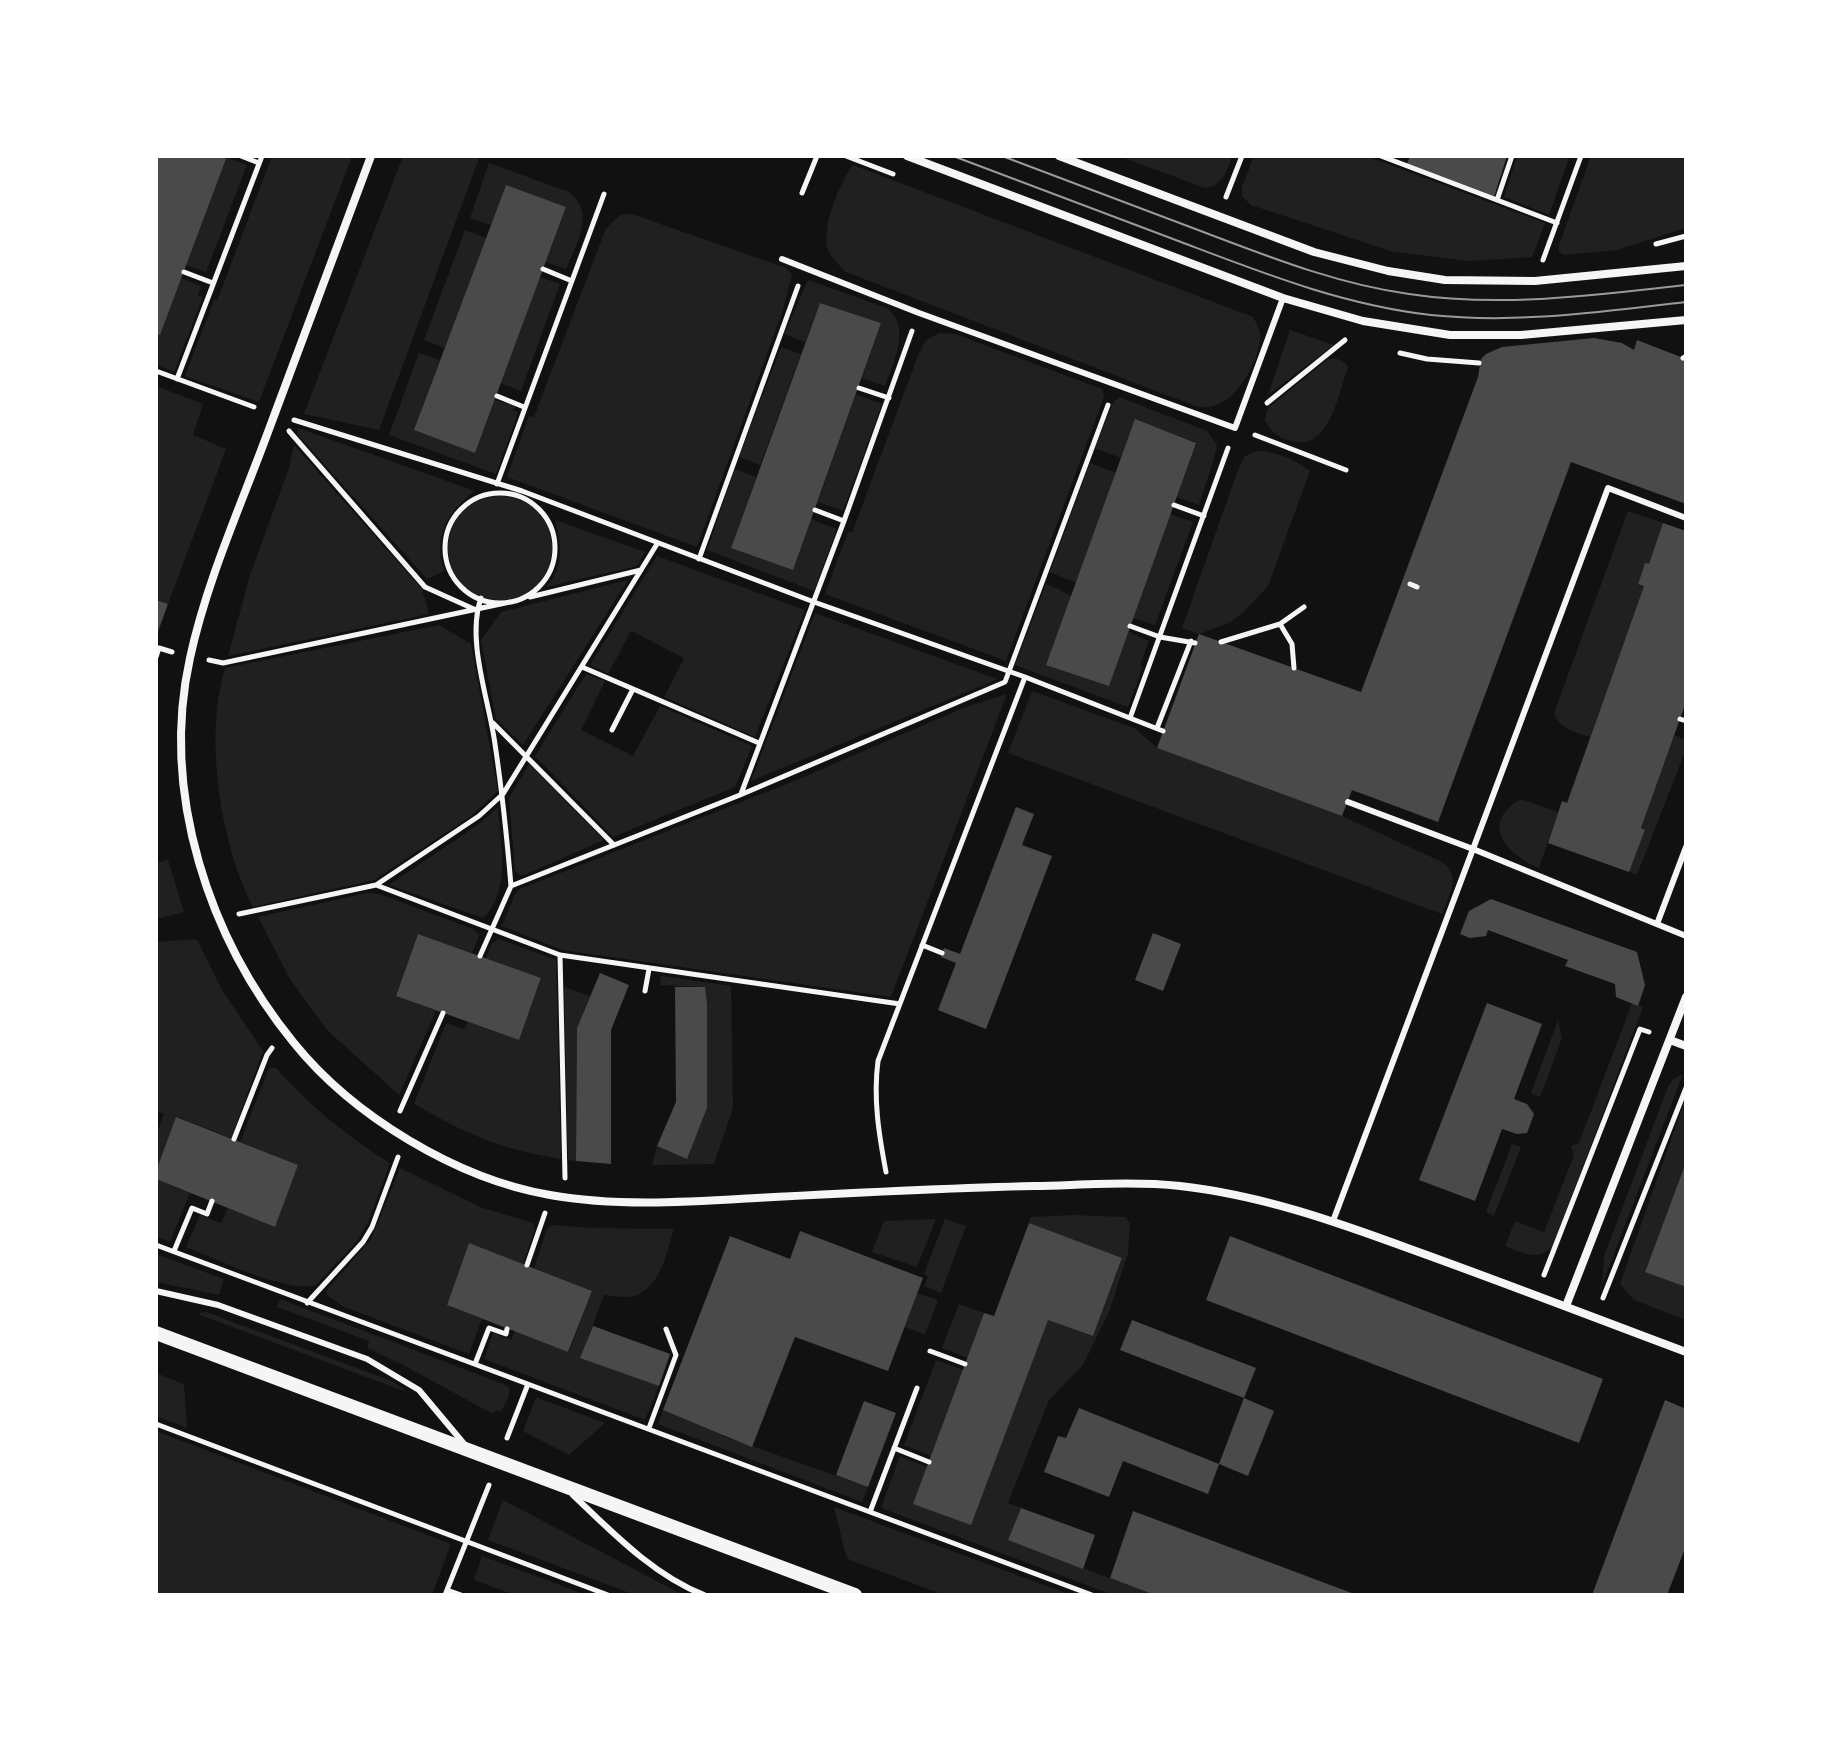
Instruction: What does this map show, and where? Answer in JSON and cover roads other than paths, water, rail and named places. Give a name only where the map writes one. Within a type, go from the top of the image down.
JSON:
[{"type":"street","points":[[371,156],[224,549],[190,655],[183,717],[185,798],[203,877],[218,919],[249,980],[286,1033],[334,1086],[405,1137],[477,1173],[517,1188],[551,1196],[643,1202],[1133,1183],[1176,1185],[1254,1199],[1333,1221],[1686,1352]]},
{"type":"street","points":[[907,156],[1283,298],[1363,321],[1450,335],[1552,334],[1686,320]]},
{"type":"street","points":[[1059,156],[1314,252],[1388,271],[1445,280],[1535,281],[1686,266]]},
{"type":"street","points":[[1566,1306],[1686,997]]},
{"type":"street","points":[[1670,1040],[1686,1046]]},
{"type":"street","points":[[156,1333],[855,1595]]},
{"type":"lane","points":[[782,259],[803,270],[1235,428],[1283,298]]},
{"type":"lane","points":[[1333,1221],[1608,488],[1686,518]]},
{"type":"lane","points":[[1348,802],[1686,936]]},
{"type":"lane","points":[[1657,924],[1686,847]]},
{"type":"lane","points":[[156,1291],[218,1305],[367,1359],[419,1390],[470,1451]]},
{"type":"lane","points":[[564,1487],[659,1571],[704,1595]]},
{"type":"tram line","points":[[953,156],[1273,276],[1366,304],[1431,315],[1495,318],[1591,313],[1686,302]]},
{"type":"tram line","points":[[1002,156],[1281,261],[1383,290],[1444,298],[1513,300],[1686,285]]}]
